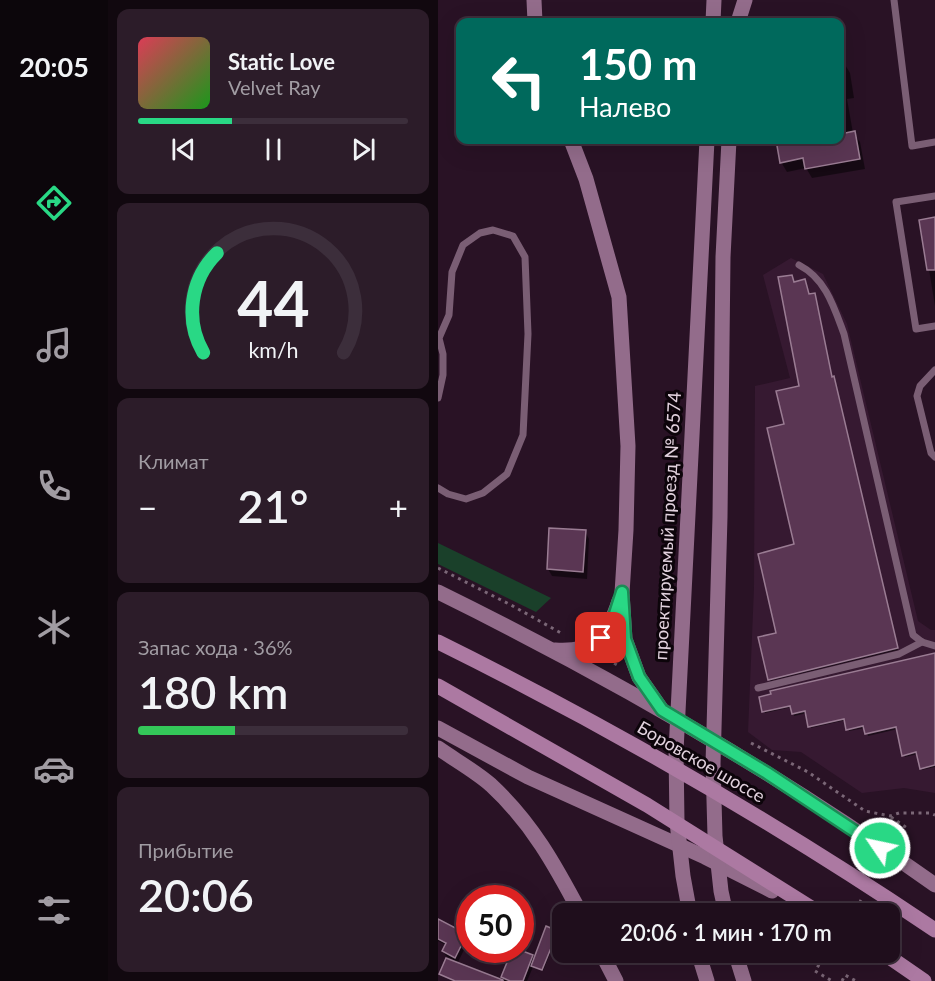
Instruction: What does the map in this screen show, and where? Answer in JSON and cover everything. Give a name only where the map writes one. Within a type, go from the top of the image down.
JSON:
[{"type":"main road","points":[[534,0],[536,18]]},
{"type":"main road","points":[[713,18],[714,0]]},
{"type":"main road","points":[[736,0],[737,18]]},
{"type":"main road","points":[[738,18],[745,0]]},
{"type":"main road","points":[[572,144],[589,189],[619,297],[628,446],[622,592],[625,639],[639,677],[662,710]]},
{"type":"main road","name":"проектируемый проезд № 6574","points":[[688,903],[676,822],[676,751],[707,144]]},
{"type":"main road","points":[[724,903],[715,836],[713,764],[720,517],[723,257],[729,144]]},
{"type":"main road","points":[[438,592],[552,649],[662,710],[767,773],[935,885]]},
{"type":"main road","points":[[552,649],[573,651],[586,648],[601,638],[613,620],[622,592]]},
{"type":"main road","name":"Боровское шоссе","points":[[438,642],[671,765],[820,856],[935,930]]},
{"type":"main road","points":[[438,686],[647,805],[804,903]]},
{"type":"main road","points":[[438,728],[528,777],[705,857],[792,903]]},
{"type":"main road","points":[[438,748],[489,784],[525,820],[552,859],[574,903]]},
{"type":"main road","points":[[607,963],[616,981]]},
{"type":"main road","points":[[701,963],[707,981]]},
{"type":"main road","points":[[738,963],[744,981]]},
{"type":"main road","points":[[898,963],[924,981]]},
{"type":"lane","points":[[894,0],[912,146],[935,142]]},
{"type":"lane","points":[[935,196],[896,202],[916,329],[935,326]]},
{"type":"lane","points":[[438,398],[443,375],[443,354],[439,338],[449,315],[452,272],[463,245],[480,233],[493,230],[513,236],[525,256],[528,334],[523,435],[507,474],[483,493],[466,498],[448,494],[438,488]]},
{"type":"lane","points":[[800,265],[817,277],[836,310],[844,334],[913,635],[922,642],[935,646]]},
{"type":"lane","points":[[935,370],[920,386],[917,396],[931,453],[935,457]]},
{"type":"lane","points":[[758,688],[899,654],[922,642]]},
{"type":"path","points":[[890,816],[907,828],[895,847]]},
{"type":"path","points":[[859,903],[864,895]]},
{"type":"path","points":[[820,963],[815,971],[832,981]]},
{"type":"path","points":[[842,981],[845,975],[856,981]]},
{"type":"shaded area","points":[[791,258],[823,274],[847,324],[918,621],[931,630],[935,630],[935,793],[904,788],[862,793],[801,752],[772,750],[748,732],[754,588],[755,386],[790,378],[763,275]]},
{"type":"green space","points":[[438,543],[551,598],[536,612],[438,564]]},
{"type":"building","points":[[855,131],[860,159],[805,169],[803,158],[780,163],[777,144],[844,144],[844,133]]},
{"type":"building","points":[[935,217],[935,270],[927,270],[919,220]]},
{"type":"building","points":[[792,275],[794,282],[805,279],[809,294],[815,293],[832,377],[834,376],[898,648],[768,680],[758,637],[776,633],[758,554],[794,544],[767,428],[784,424],[776,391],[799,386],[778,277]]},
{"type":"building","points":[[549,528],[586,530],[583,572],[547,569]]},
{"type":"building","points":[[935,653],[935,765],[920,769],[916,752],[902,756],[896,727],[865,734],[863,726],[846,730],[844,719],[808,727],[805,711],[792,714],[790,706],[762,712],[759,697],[771,694],[770,691]]},
{"type":"building","points":[[438,919],[456,928],[455,958],[442,951],[446,943],[438,939]]},
{"type":"building","points":[[546,926],[552,928],[552,946],[542,970],[531,966]]},
{"type":"building","points":[[446,958],[503,981],[455,981],[439,974]]},
{"type":"building","points":[[507,963],[530,963],[523,981],[510,981],[501,977]]},
{"type":"route","points":[[601,638],[613,620],[622,592],[625,639],[639,677],[662,710],[818,805],[880,848]]}]
